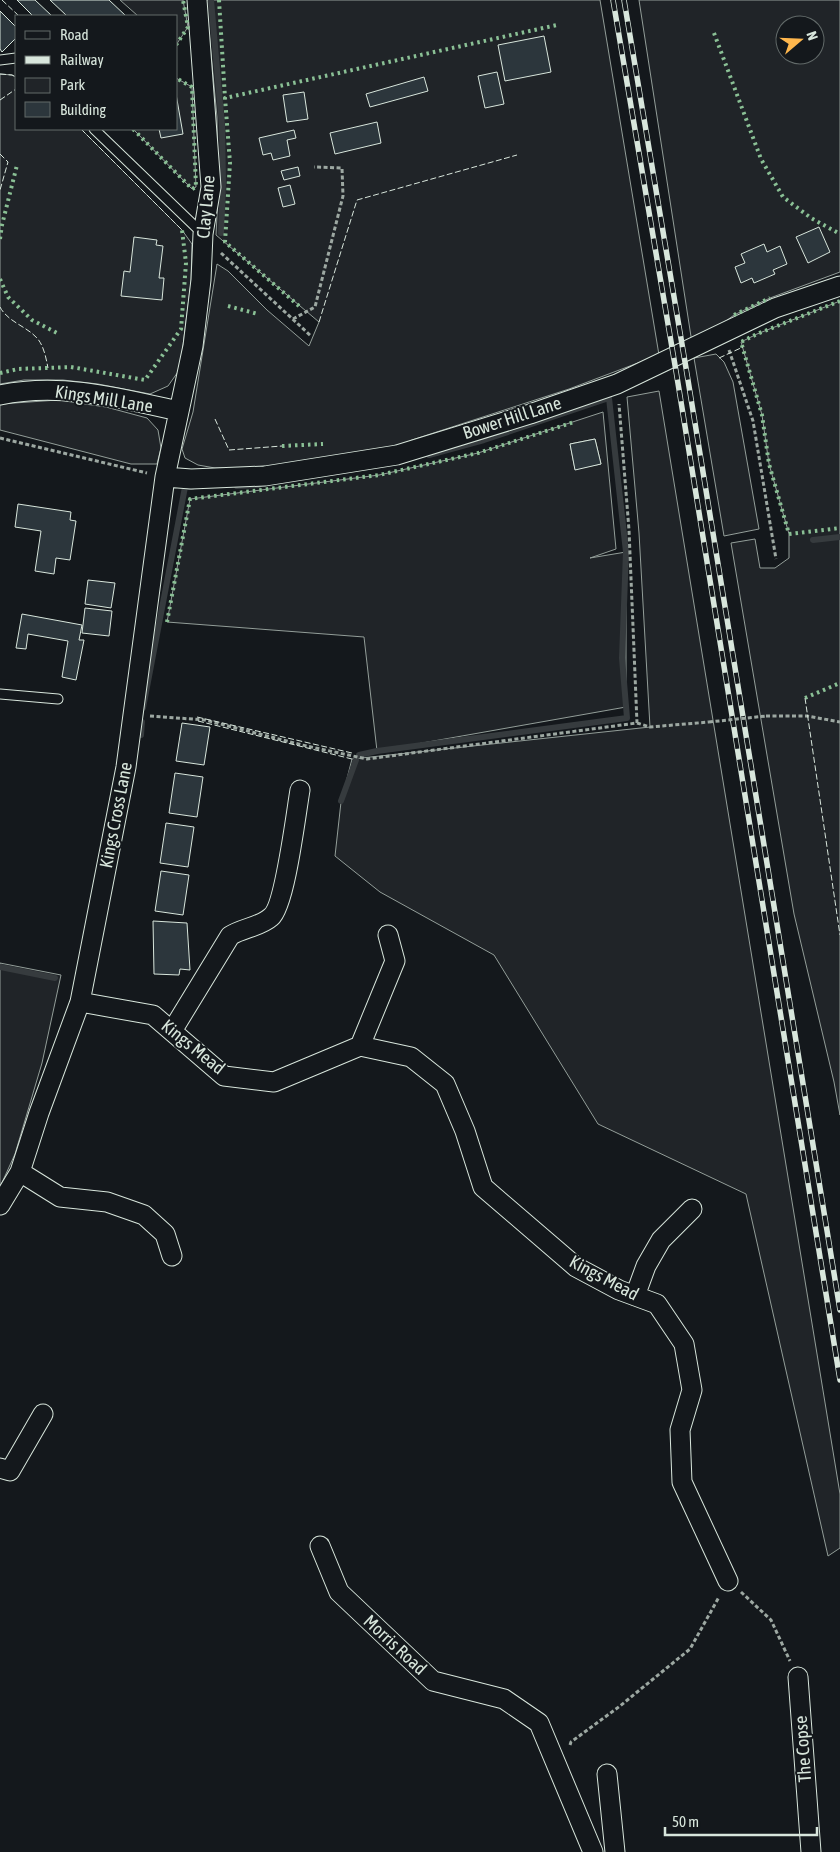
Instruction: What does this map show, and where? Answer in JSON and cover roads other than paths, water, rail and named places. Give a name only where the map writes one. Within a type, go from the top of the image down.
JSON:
[{"type":"street","name":"Clay Lane","points":[[178,412],[193,346],[201,280],[203,234],[211,188],[197,0]]},
{"type":"street","name":"Bower Hill Lane","points":[[165,477],[191,479],[265,476],[397,455],[530,414],[617,384],[775,308],[840,286]]},
{"type":"street","name":"Kings Mill Lane","points":[[0,395],[38,390],[64,390],[120,399],[178,412]]},
{"type":"street","name":"Kings Cross Lane","points":[[0,1205],[20,1172],[80,1002],[125,776],[165,477],[178,412]]},
{"type":"street","points":[[172,1031],[230,936],[239,930],[266,922],[277,909],[282,892],[300,790]]},
{"type":"street","points":[[360,1046],[395,961],[388,935]]},
{"type":"street","name":"Kings Mead","points":[[80,1002],[153,1015],[224,1076],[274,1082],[360,1046],[411,1057],[445,1084],[465,1131],[484,1187],[576,1267],[619,1290],[657,1304],[684,1344],[692,1390],[680,1430],[682,1482],[728,1581]]},
{"type":"street","points":[[20,1172],[60,1197],[107,1202],[144,1215],[165,1234],[172,1256]]},
{"type":"street","points":[[635,1296],[646,1266],[661,1240],[692,1210]]},
{"type":"street","points":[[0,1468],[10,1471],[43,1414]]},
{"type":"street","name":"Morris Road","points":[[320,1546],[339,1592],[433,1681],[504,1699],[538,1723],[593,1852]]},
{"type":"street","name":"The Copse","points":[[798,1676],[811,1852]]},
{"type":"street","points":[[606,1774],[615,1852]]},
{"type":"lane","points":[[0,60],[15,58]]},
{"type":"lane","points":[[95,130],[203,234]]},
{"type":"lane","points":[[0,694],[58,699]]},
{"type":"waterway","points":[[211,0],[222,126],[223,183],[221,233]]},
{"type":"waterway","points":[[359,755],[377,751],[627,718],[622,658],[626,552],[609,398],[484,440],[429,455]]},
{"type":"waterway","points":[[237,486],[259,485]]},
{"type":"waterway","points":[[143,708],[185,487],[192,487]]},
{"type":"waterway","points":[[813,540],[840,537]]},
{"type":"waterway","points":[[141,735],[142,722]]},
{"type":"waterway","points":[[341,801],[356,760]]},
{"type":"waterway","points":[[0,967],[55,978]]},
{"type":"railway","points":[[613,0],[676,371],[840,1380]]},
{"type":"railway","points":[[624,0],[840,1310]]}]
